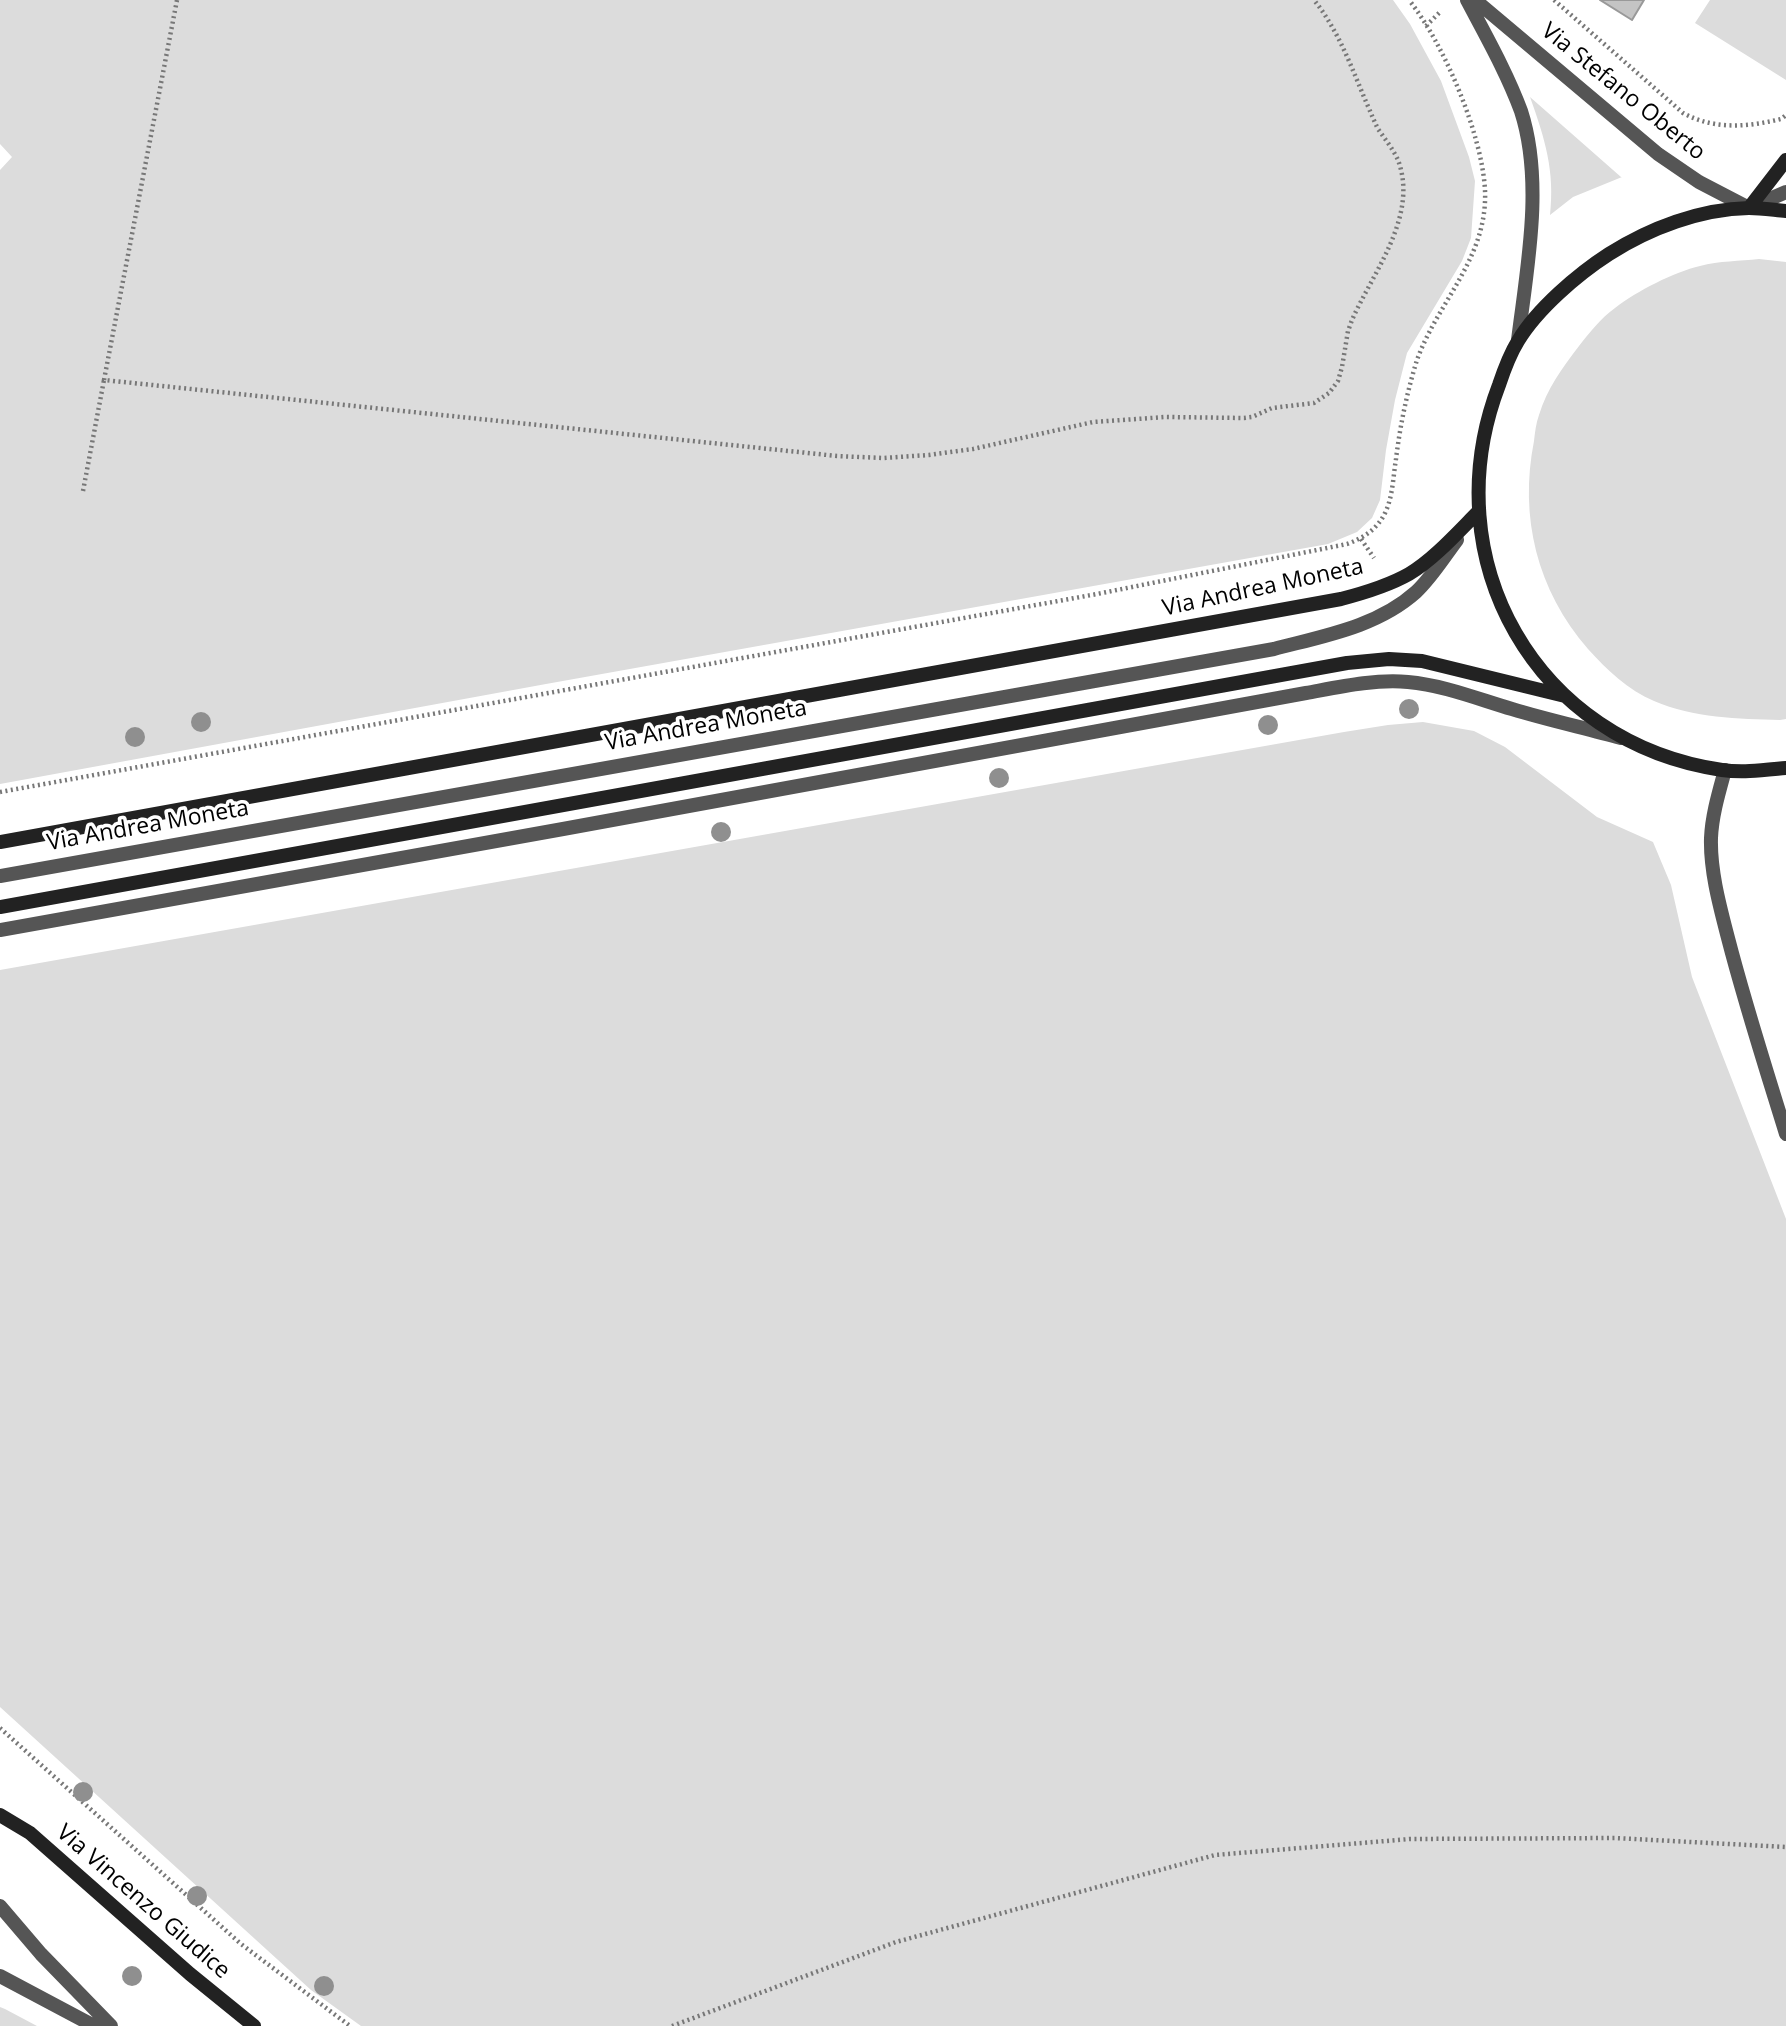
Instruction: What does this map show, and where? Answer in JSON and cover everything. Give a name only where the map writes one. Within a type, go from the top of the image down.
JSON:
[{"type":"street","points":[[1467,0],[1513,94],[1531,156],[1529,245],[1518,340],[1491,406],[1482,444],[1479,512],[1486,553],[1495,590],[1511,628],[1538,666],[1565,696],[1593,720],[1622,738]]},
{"type":"street","name":"Via Stefano Oberto","points":[[1475,0],[1658,154],[1699,182],[1749,208]]},
{"type":"street","points":[[1749,208],[1786,160]]},
{"type":"street","points":[[1749,208],[1786,192]]},
{"type":"street","points":[[1518,340],[1542,310],[1568,285],[1596,262],[1653,229],[1714,212],[1749,208],[1786,211]]},
{"type":"street","name":"Via Andrea Moneta","points":[[0,842],[1341,599],[1373,590],[1408,575],[1479,512]]},
{"type":"street","name":"Via Andrea Moneta","points":[[0,876],[1275,649],[1362,624],[1405,601],[1428,578],[1479,512]]},
{"type":"street","points":[[0,906],[1347,663],[1389,659],[1422,661],[1565,696]]},
{"type":"street","points":[[2,930],[1366,684],[1408,682],[1434,687],[1622,738],[1688,763],[1726,770],[1786,768]]},
{"type":"street","points":[[1726,770],[1718,796],[1711,837],[1712,858],[1721,912],[1734,962],[1786,1134]]},
{"type":"street","name":"Via Vincenzo Giudice","points":[[0,1815],[30,1833],[199,1982],[254,2026]]},
{"type":"street","points":[[0,1906],[41,1954],[111,2026]]},
{"type":"street","points":[[0,1976],[94,2026]]},
{"type":"path","points":[[83,491],[177,0]]},
{"type":"path","points":[[104,380],[836,456],[883,458],[973,449],[1093,422],[1165,417],[1244,418],[1272,408],[1314,403],[1329,393],[1338,381],[1348,331],[1394,239],[1402,203],[1402,174],[1398,160],[1377,127],[1332,26],[1314,0]]},
{"type":"path","points":[[0,792],[1097,594],[1348,544],[1360,539],[1383,518],[1388,505],[1400,431],[1417,360],[1474,253],[1483,218],[1485,192],[1482,171],[1462,101],[1443,54],[1409,0]]},
{"type":"path","points":[[1554,0],[1683,113],[1691,117],[1721,125],[1740,126],[1781,119],[1786,115]]},
{"type":"path","points":[[1426,26],[1440,12]]},
{"type":"path","points":[[1360,539],[1376,562]]},
{"type":"path","points":[[0,1728],[241,1944],[350,2026]]},
{"type":"path","points":[[672,2026],[896,1942],[1215,1855],[1410,1839],[1615,1838],[1786,1847]]},
{"type":"shaded area","points":[[0,0],[1393,0],[1410,24],[1441,81],[1469,157],[1475,181],[1471,238],[1462,261],[1407,353],[1395,400],[1380,500],[1372,518],[1357,532],[1328,544],[0,784],[0,170],[12,157],[0,144]]},
{"type":"shaded area","points":[[1710,0],[1786,0],[1786,80],[1695,23]]},
{"type":"shaded area","points":[[1530,97],[1622,177],[1573,197],[1550,215],[1548,155]]},
{"type":"shaded area","points":[[1759,259],[1786,262],[1786,719],[1780,720],[1716,716],[1669,707],[1635,691],[1610,672],[1570,626],[1556,602],[1536,551],[1529,497],[1535,431],[1542,405],[1561,371],[1600,321],[1634,295],[1679,273],[1715,263]]},
{"type":"shaded area","points":[[1423,722],[1474,731],[1505,747],[1597,817],[1653,842],[1671,885],[1692,977],[1786,1219],[1786,2026],[361,2026],[311,1990],[0,1707],[0,970],[1344,732]]},
{"type":"shaded area","points":[[0,2007],[5,2009],[37,2026],[0,2026]]},
{"type":"building","points":[[1600,0],[1644,0],[1632,20]]}]
